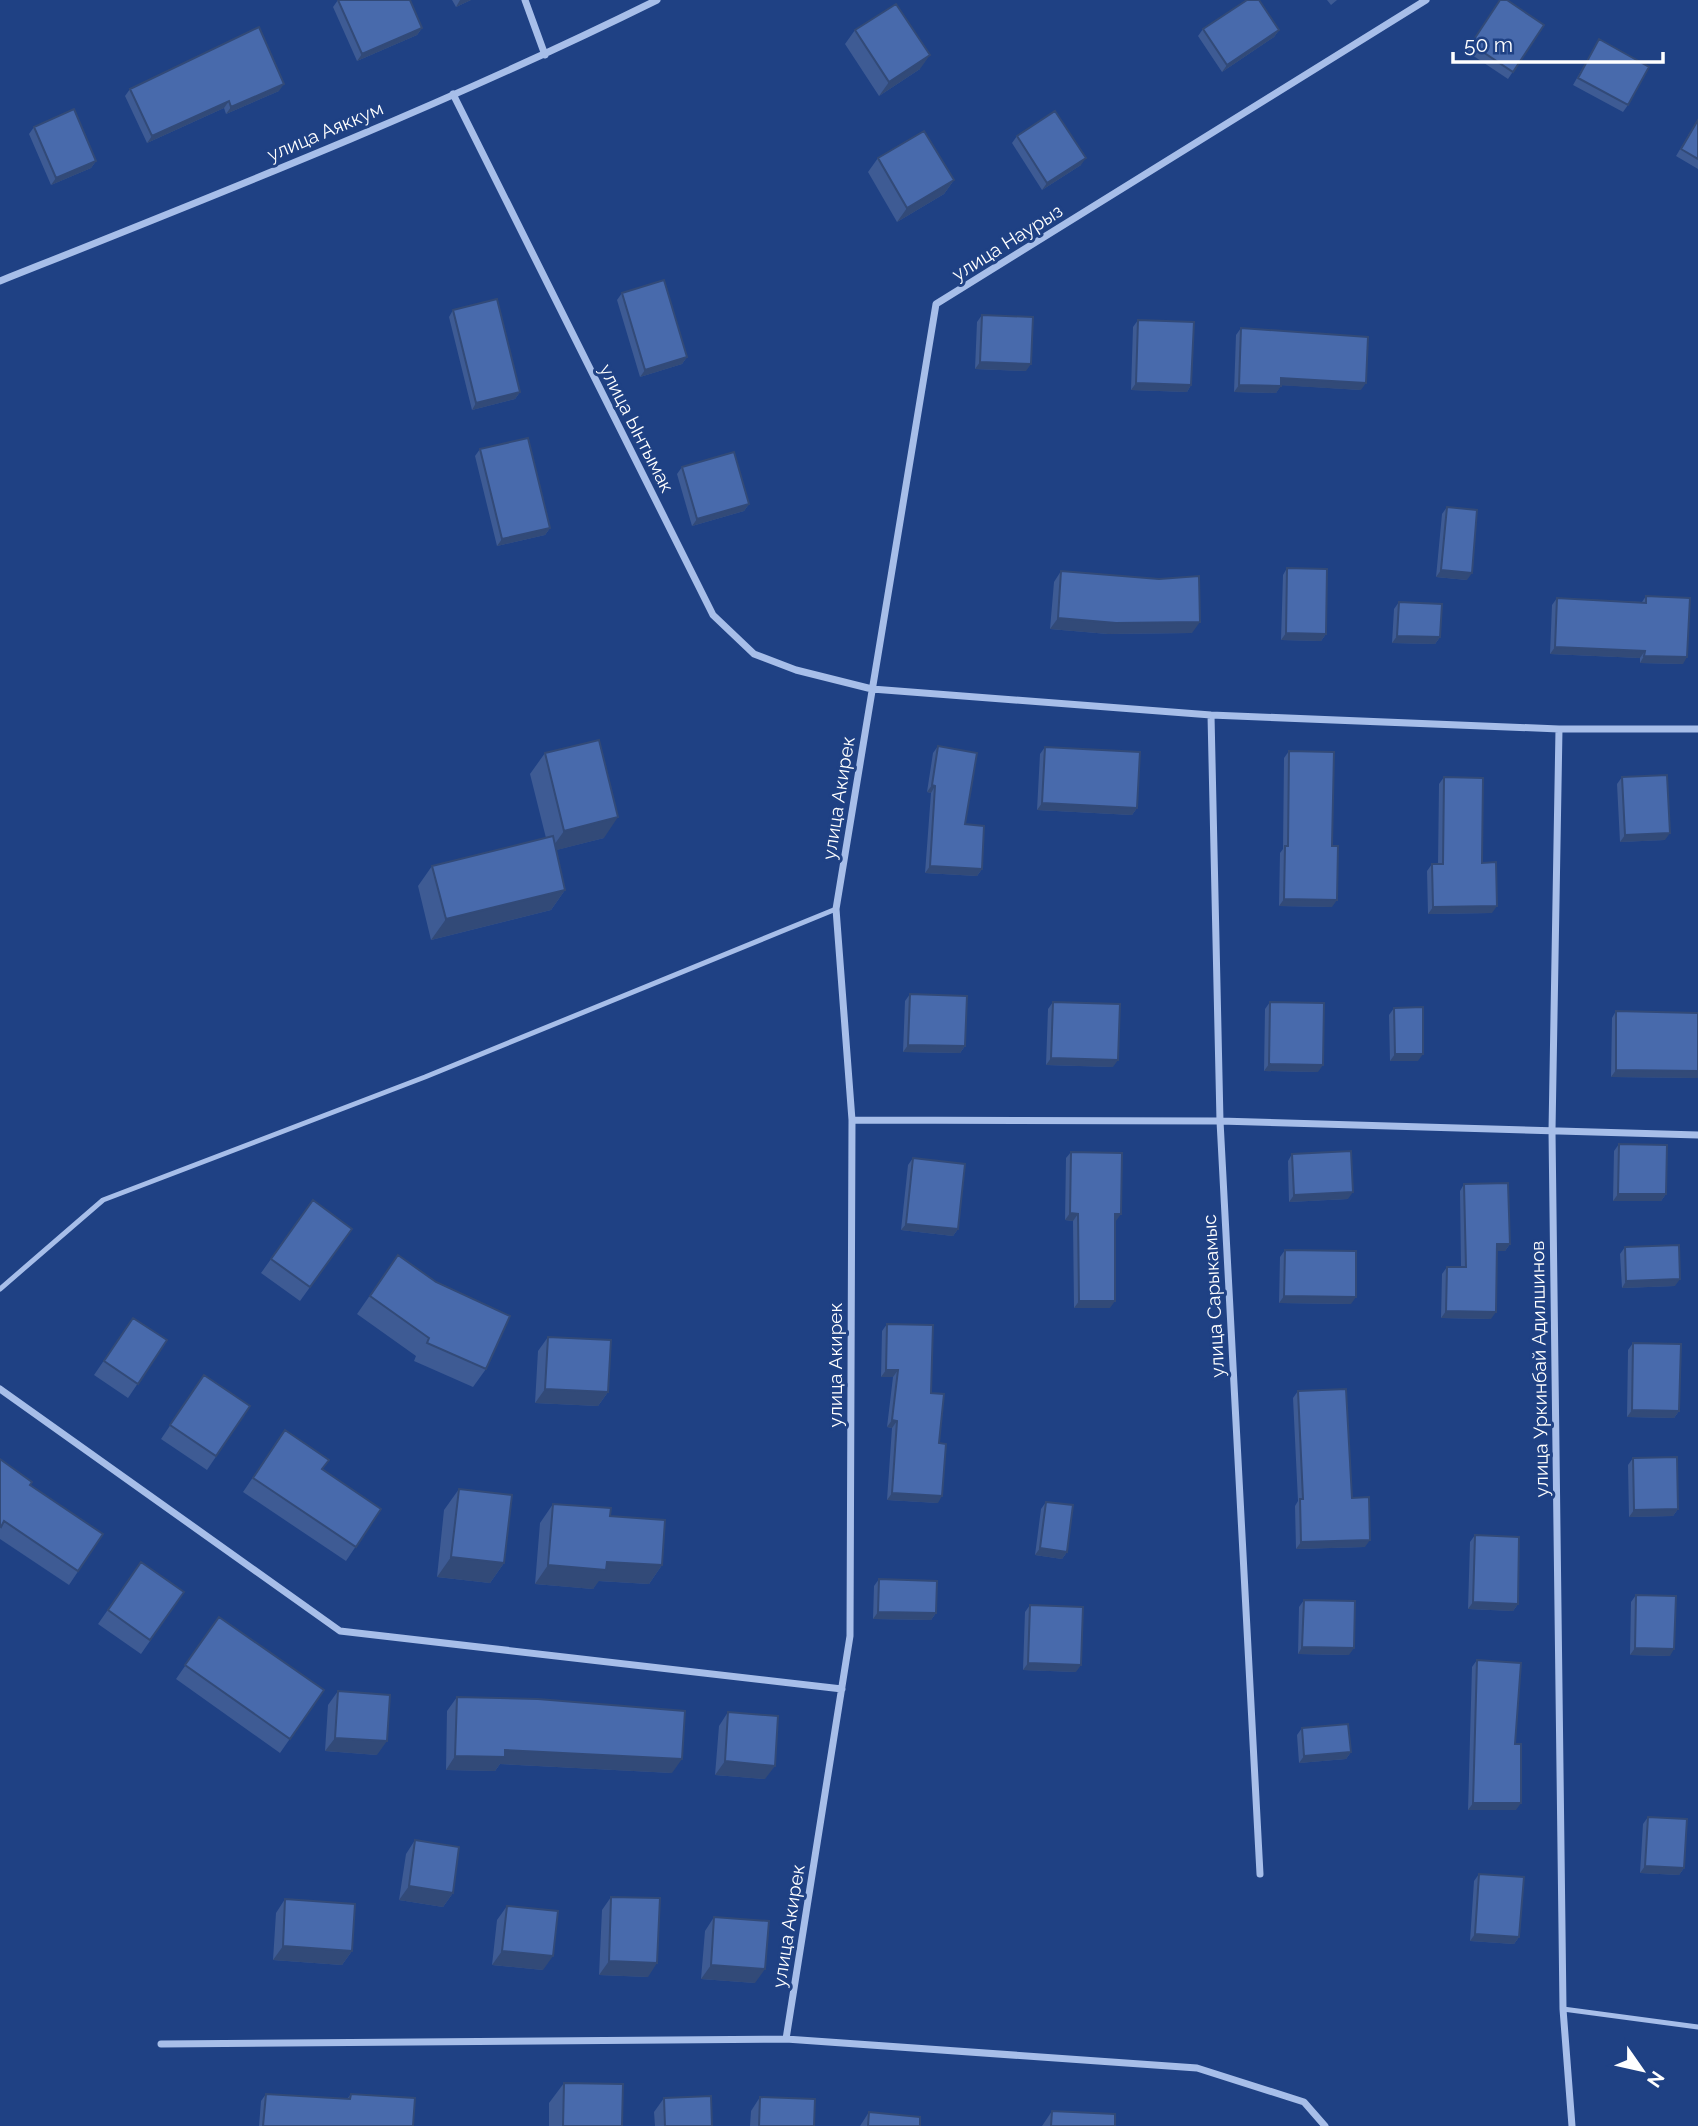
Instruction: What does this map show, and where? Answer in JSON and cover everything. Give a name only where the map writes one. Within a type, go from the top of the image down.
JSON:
[{"type":"street","points":[[525,0],[545,55]]},
{"type":"street","name":"улица Аяккум","points":[[0,281],[545,55],[657,0]]},
{"type":"street","name":"улица Наурыз","points":[[872,689],[936,304],[1426,0]]},
{"type":"street","name":"улица Ынтымак","points":[[453,94],[713,614],[754,654],[796,670],[872,689],[1211,715],[1559,729],[1698,729]]},
{"type":"street","name":"улица Акирек","points":[[786,2039],[850,1636],[852,1120],[836,909],[872,689]]},
{"type":"street","name":"улица Сарыкамыс","points":[[1211,715],[1220,1121],[1260,1874]]},
{"type":"street","name":"улица Уркинбай Адилшинов","points":[[1559,729],[1552,1131],[1563,2010],[1572,2126]]},
{"type":"street","points":[[852,1120],[1220,1121],[1698,1136]]},
{"type":"street","points":[[0,1389],[340,1631],[842,1689]]},
{"type":"street","points":[[161,2044],[786,2039],[1197,2068],[1304,2102],[1325,2126]]},
{"type":"lane","points":[[0,1289],[103,1200],[425,1077],[836,909]]},
{"type":"lane","points":[[1563,2010],[1698,2027]]},
{"type":"building","points":[[338,0],[410,0],[422,28],[362,54]]},
{"type":"building","points":[[1247,0],[1259,0],[1279,30],[1227,65],[1203,29]]},
{"type":"building","points":[[1500,0],[1507,0],[1544,25],[1513,72],[1471,44]]},
{"type":"building","points":[[896,4],[930,55],[889,82],[855,30]]},
{"type":"building","points":[[259,27],[284,84],[231,107],[229,101],[152,136],[130,89]]},
{"type":"building","points":[[1599,39],[1649,67],[1628,105],[1578,78]]},
{"type":"building","points":[[74,109],[96,161],[56,178],[34,127]]},
{"type":"building","points":[[1055,111],[1086,158],[1047,183],[1017,136]]},
{"type":"building","points":[[1698,120],[1698,159],[1681,149]]},
{"type":"building","points":[[924,131],[954,180],[907,208],[878,158]]},
{"type":"building","points":[[664,280],[687,357],[645,370],[622,293]]},
{"type":"building","points":[[497,299],[520,392],[476,403],[453,310]]},
{"type":"building","points":[[982,315],[1033,317],[1031,364],[980,362]]},
{"type":"building","points":[[1138,320],[1194,322],[1191,385],[1136,383]]},
{"type":"building","points":[[1241,328],[1368,337],[1366,383],[1281,378],[1281,386],[1239,385]]},
{"type":"building","points":[[528,438],[550,528],[502,539],[480,449]]},
{"type":"building","points":[[734,452],[749,504],[697,519],[682,467]]},
{"type":"building","points":[[1447,507],[1477,510],[1472,573],[1441,570]]},
{"type":"building","points":[[1287,568],[1327,569],[1326,634],[1286,633]]},
{"type":"building","points":[[1061,571],[1159,579],[1199,576],[1200,622],[1116,623],[1058,618]]},
{"type":"building","points":[[1646,596],[1690,598],[1687,657],[1644,656],[1645,651],[1555,647],[1557,598],[1646,603]]},
{"type":"building","points":[[1399,602],[1442,604],[1440,637],[1397,636]]},
{"type":"building","points":[[599,740],[618,817],[564,831],[545,753]]},
{"type":"building","points":[[938,746],[977,753],[965,824],[984,826],[982,869],[930,866],[935,786],[932,785]]},
{"type":"building","points":[[1045,747],[1140,752],[1137,808],[1042,803]]},
{"type":"building","points":[[1289,751],[1334,752],[1332,846],[1338,846],[1337,900],[1284,899],[1285,846],[1288,846]]},
{"type":"building","points":[[1667,775],[1670,833],[1625,835],[1622,777]]},
{"type":"building","points":[[1444,777],[1483,778],[1482,863],[1496,862],[1497,906],[1433,907],[1432,864],[1443,864]]},
{"type":"building","points":[[553,836],[565,890],[446,919],[432,866]]},
{"type":"building","points":[[910,994],[967,996],[965,1046],[908,1045]]},
{"type":"building","points":[[1053,1002],[1120,1004],[1118,1060],[1051,1058]]},
{"type":"building","points":[[1270,1002],[1324,1003],[1323,1065],[1269,1064]]},
{"type":"building","points":[[1423,1007],[1423,1054],[1395,1054],[1394,1008]]},
{"type":"building","points":[[1616,1011],[1698,1013],[1698,1071],[1616,1070]]},
{"type":"building","points":[[1619,1144],[1667,1145],[1666,1194],[1618,1194]]},
{"type":"building","points":[[1351,1151],[1353,1192],[1294,1195],[1292,1154]]},
{"type":"building","points":[[1071,1152],[1122,1153],[1121,1214],[1115,1214],[1115,1301],[1079,1301],[1078,1214],[1070,1213]]},
{"type":"building","points":[[913,1158],[965,1164],[958,1229],[906,1224]]},
{"type":"building","points":[[1508,1183],[1510,1244],[1497,1244],[1496,1312],[1446,1311],[1447,1267],[1466,1267],[1464,1184]]},
{"type":"building","points":[[313,1200],[352,1229],[310,1287],[271,1259]]},
{"type":"building","points":[[1679,1245],[1680,1279],[1626,1281],[1625,1247]]},
{"type":"building","points":[[1285,1250],[1356,1251],[1356,1297],[1284,1296]]},
{"type":"building","points":[[398,1255],[436,1282],[510,1316],[486,1369],[427,1343],[429,1338],[370,1296]]},
{"type":"building","points":[[133,1318],[167,1340],[138,1384],[104,1361]]},
{"type":"building","points":[[887,1324],[933,1325],[931,1393],[944,1394],[939,1443],[946,1444],[942,1496],[892,1493],[897,1421],[892,1420],[898,1370],[886,1370]]},
{"type":"building","points":[[548,1337],[611,1340],[608,1392],[545,1389]]},
{"type":"building","points":[[1633,1343],[1681,1344],[1679,1411],[1632,1410]]},
{"type":"building","points":[[204,1375],[250,1406],[216,1456],[170,1425]]},
{"type":"building","points":[[1346,1389],[1352,1498],[1369,1497],[1370,1540],[1301,1542],[1300,1499],[1303,1499],[1298,1391]]},
{"type":"building","points":[[285,1430],[329,1460],[322,1469],[381,1509],[356,1547],[253,1478]]},
{"type":"building","points":[[1677,1457],[1678,1509],[1634,1510],[1633,1458]]},
{"type":"building","points":[[0,1459],[32,1482],[30,1485],[103,1534],[78,1571],[4,1521],[0,1526]]},
{"type":"building","points":[[459,1489],[512,1495],[504,1563],[451,1557]]},
{"type":"building","points":[[1046,1502],[1073,1505],[1067,1552],[1040,1548]]},
{"type":"building","points":[[553,1504],[611,1508],[610,1516],[665,1520],[662,1565],[607,1562],[606,1570],[548,1565]]},
{"type":"building","points":[[1475,1535],[1519,1537],[1518,1604],[1473,1602]]},
{"type":"building","points":[[141,1562],[184,1592],[150,1640],[108,1610]]},
{"type":"building","points":[[879,1579],[937,1581],[936,1613],[878,1612]]},
{"type":"building","points":[[1636,1595],[1676,1596],[1674,1649],[1635,1648]]},
{"type":"building","points":[[1304,1600],[1355,1601],[1354,1648],[1302,1647]]},
{"type":"building","points":[[1030,1605],[1083,1607],[1081,1665],[1028,1663]]},
{"type":"building","points":[[219,1617],[324,1690],[290,1739],[185,1665]]},
{"type":"building","points":[[1477,1660],[1521,1663],[1515,1744],[1521,1744],[1521,1803],[1473,1803]]},
{"type":"building","points":[[338,1691],[390,1695],[387,1741],[335,1738]]},
{"type":"building","points":[[457,1697],[538,1699],[685,1711],[682,1759],[505,1750],[505,1757],[455,1756]]},
{"type":"building","points":[[728,1712],[778,1716],[775,1766],[725,1761]]},
{"type":"building","points":[[1348,1724],[1351,1752],[1304,1756],[1302,1728]]},
{"type":"building","points":[[1648,1817],[1687,1819],[1684,1868],[1645,1866]]},
{"type":"building","points":[[415,1840],[459,1847],[453,1893],[409,1886]]},
{"type":"building","points":[[1479,1874],[1524,1877],[1519,1937],[1475,1934]]},
{"type":"building","points":[[611,1897],[660,1898],[657,1963],[609,1961]]},
{"type":"building","points":[[285,1899],[355,1904],[352,1951],[283,1946]]},
{"type":"building","points":[[507,1906],[558,1911],[553,1956],[502,1951]]},
{"type":"building","points":[[714,1917],[769,1921],[765,1969],[711,1965]]},
{"type":"building","points":[[564,2083],[623,2084],[622,2126],[563,2126]]},
{"type":"building","points":[[266,2094],[350,2099],[351,2094],[415,2098],[413,2126],[263,2126]]},
{"type":"building","points":[[711,2096],[712,2126],[665,2126],[664,2098]]},
{"type":"building","points":[[760,2097],[815,2099],[814,2126],[759,2126]]},
{"type":"building","points":[[1052,2111],[1115,2114],[1115,2126],[1051,2126]]},
{"type":"building","points":[[869,2112],[920,2117],[920,2126],[868,2126]]}]
